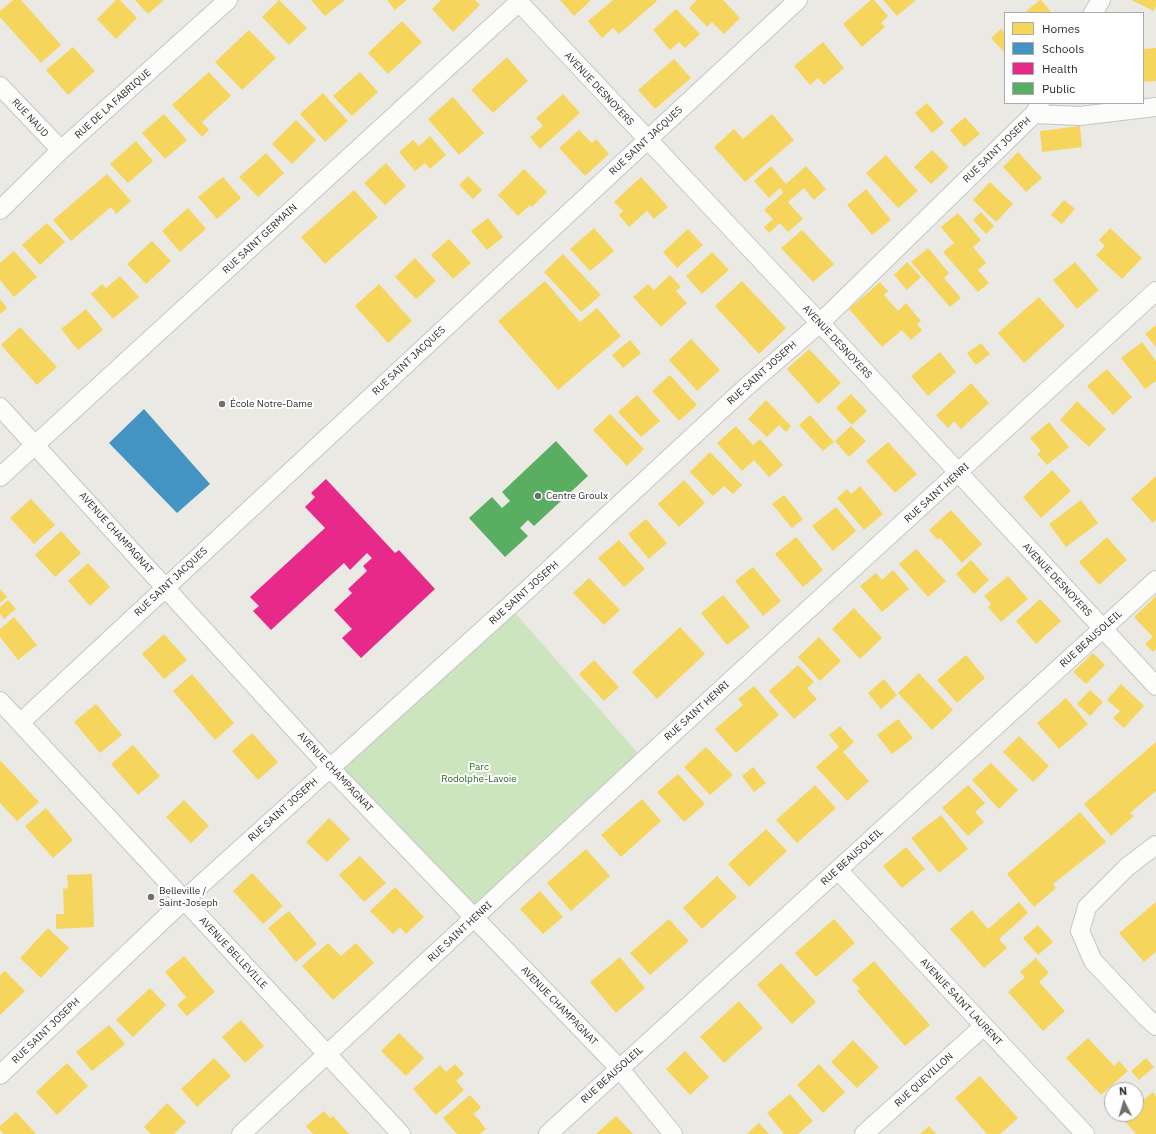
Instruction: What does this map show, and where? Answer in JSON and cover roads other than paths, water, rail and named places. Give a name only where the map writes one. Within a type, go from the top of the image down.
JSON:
[{"type":"street","name":"RUE DE LA FABRIQUE","points":[[0,210],[61,150],[228,0]]},
{"type":"street","name":"RUE SAINT JACQUES","points":[[20,723],[798,0]]},
{"type":"street","points":[[1094,12],[1101,0]]},
{"type":"street","name":"AVENUE DESNOYERS","points":[[518,1],[820,323],[958,474],[1156,686]]},
{"type":"street","name":"RUE SAINT GERMAIN","points":[[0,477],[518,1]]},
{"type":"street","name":"RUE NAUD","points":[[0,86],[61,150]]},
{"type":"street","points":[[1037,108],[1080,116],[1156,108]]},
{"type":"street","name":"RUE SAINT JOSEPH","points":[[0,1075],[184,900],[526,592],[740,393],[820,323],[1037,108]]},
{"type":"street","name":"RUE SAINT HENRI","points":[[241,1134],[644,760],[958,474],[1156,291]]},
{"type":"street","name":"AVENUE CHAMPAGNAT","points":[[0,406],[330,768],[619,1068],[673,1134]]},
{"type":"street","name":"RUE BEAUSOLEIL","points":[[548,1134],[1156,580]]},
{"type":"street","name":"AVENUE BELLEVILLE","points":[[0,701],[401,1134]]},
{"type":"street","points":[[1156,845],[1127,867],[1087,907],[1080,930],[1094,961],[1156,1026]]},
{"type":"street","name":"AVENUE SAINT LAURENT","points":[[838,870],[1085,1134]]},
{"type":"street","name":"RUE QUEVILLON","points":[[864,1134],[984,1026]]},
{"type":"place","name":"École Notre-Dame","points":[[222,404]]},
{"type":"place","name":"Centre Groulx","points":[[538,496]]},
{"type":"place","name":"Belleville / Saint-Joseph","points":[[151,897]]},
{"type":"park label","name":"Parc Rodolphe-Lavoie","points":[[479,772]]}]
